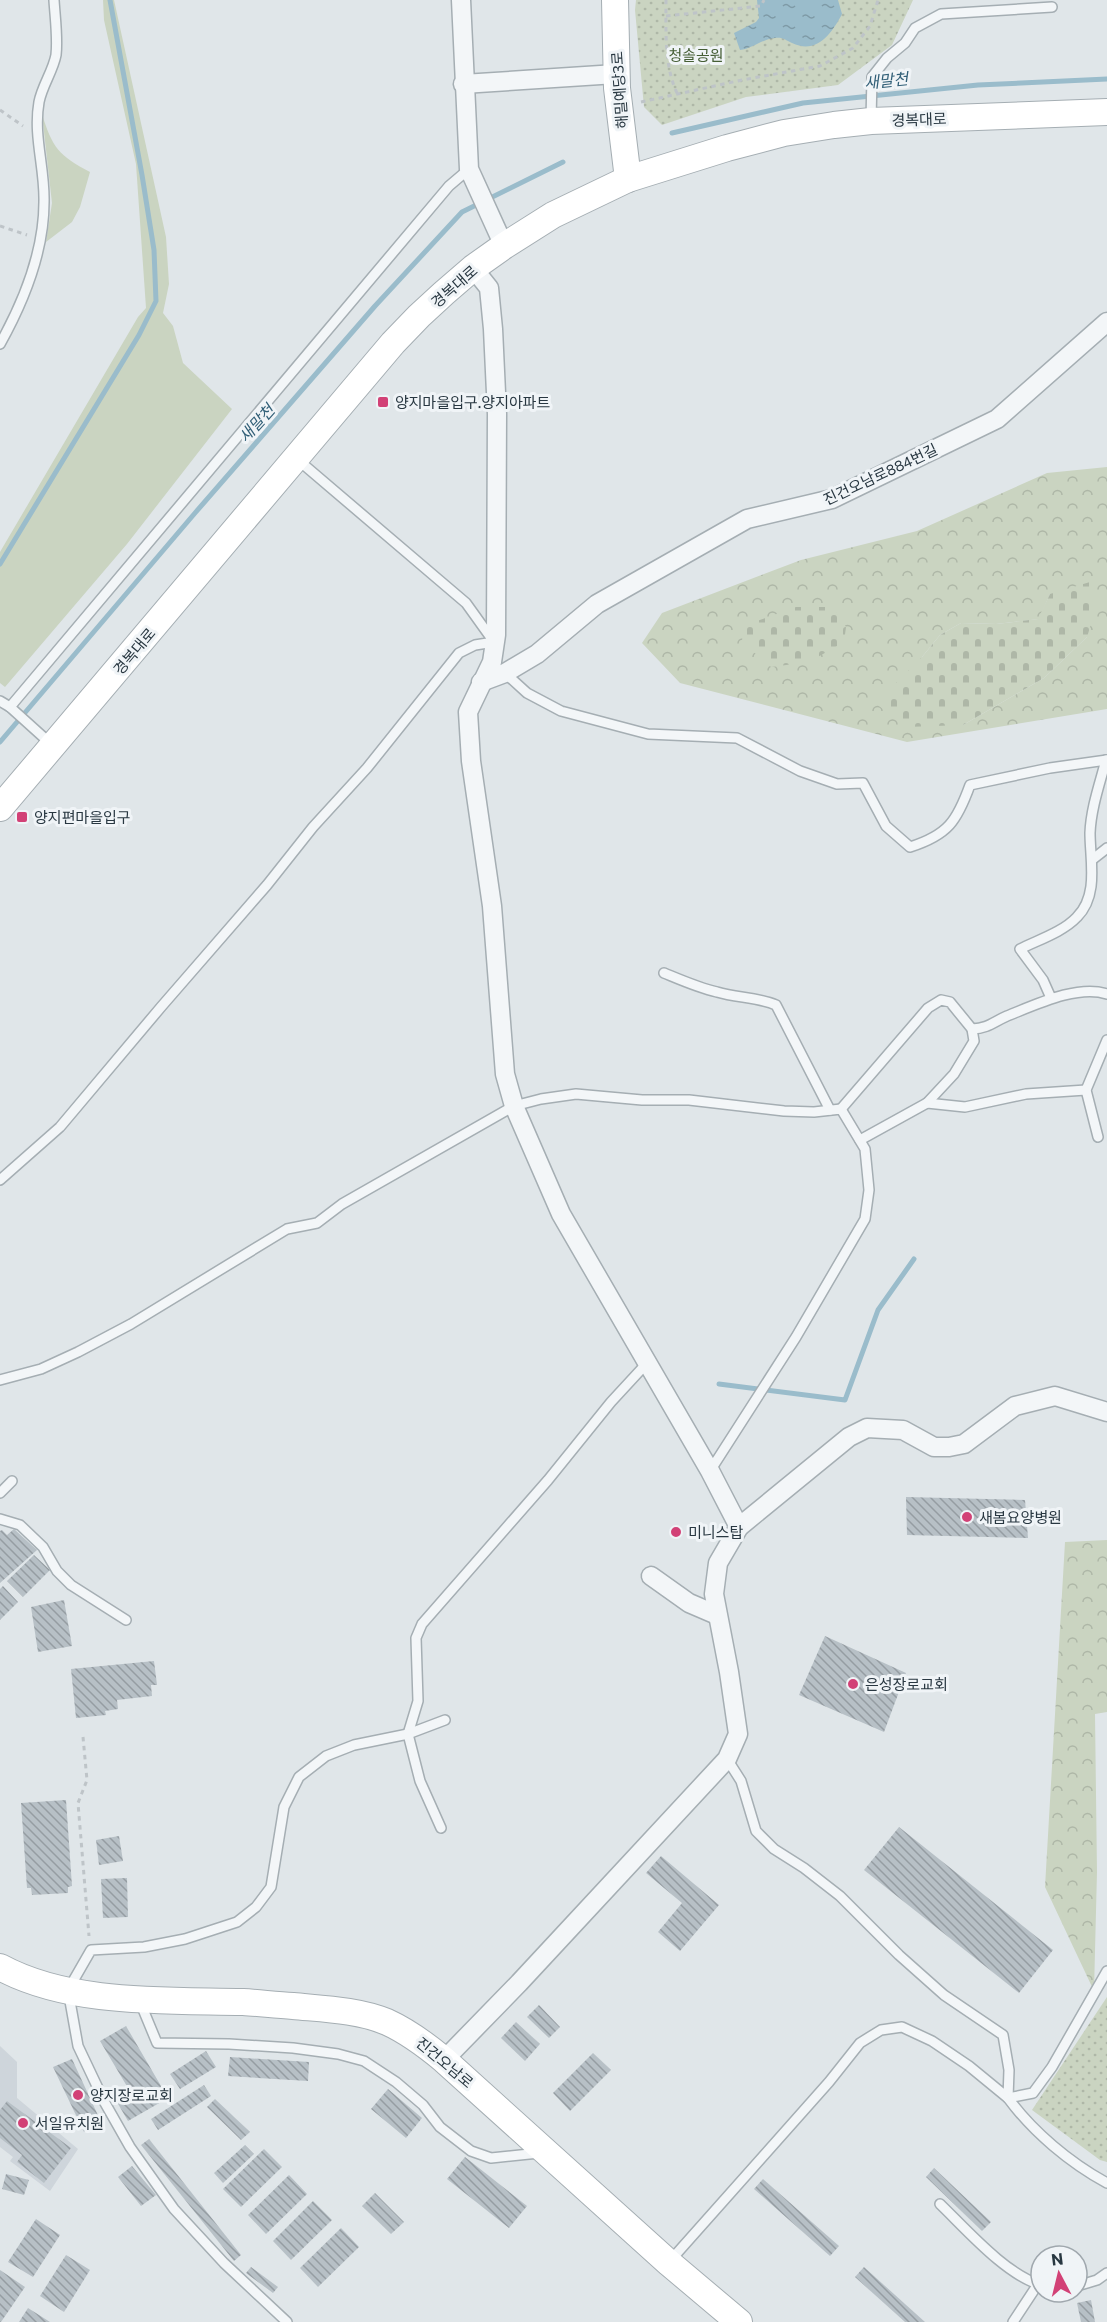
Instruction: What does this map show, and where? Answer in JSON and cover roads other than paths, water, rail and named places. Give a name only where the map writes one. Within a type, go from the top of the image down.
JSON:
[{"type":"street","points":[[461,0],[469,169],[504,246]]},
{"type":"street","name":"해밀예당3로","points":[[615,0],[616,74],[628,179]]},
{"type":"street","points":[[464,84],[616,74]]},
{"type":"street","name":"경복대로","points":[[0,808],[412,323],[473,268],[553,215],[628,179],[727,148],[784,133],[834,124],[871,112],[1107,112]]},
{"type":"street","points":[[473,268],[489,288],[493,329],[497,414],[495,642],[492,662],[468,712],[471,761],[492,906],[505,1074],[514,1106],[561,1214],[710,1472],[739,1527]]},
{"type":"street","name":"진건오남로884번길","points":[[481,682],[505,674],[537,654],[597,604],[747,519],[832,499],[997,419],[1107,322]]},
{"type":"street","points":[[444,2060],[519,1983],[727,1759],[738,1734],[729,1672],[717,1615],[715,1586],[718,1563],[739,1527],[849,1437],[867,1428],[903,1430],[934,1447],[950,1448],[964,1444],[1015,1406],[1056,1396],[1107,1413]]},
{"type":"street","points":[[651,1576],[689,1603],[717,1615]]},
{"type":"street","name":"진건오남로","points":[[2,1972],[68,1990],[139,2000],[246,2002],[360,2014],[386,2022],[416,2037],[444,2060],[669,2263],[739,2322]]},
{"type":"lane","points":[[0,344],[19,310],[31,279],[39,240],[45,201],[37,136],[39,101],[56,55],[54,0]]},
{"type":"lane","points":[[871,112],[872,77],[887,58],[905,43],[915,28],[941,14],[1052,7]]},
{"type":"lane","points":[[10,707],[441,194],[469,169]]},
{"type":"lane","points":[[0,1180],[60,1127],[267,885],[313,827],[367,768],[459,653],[475,645],[495,642],[466,603],[297,459]]},
{"type":"lane","points":[[505,674],[527,693],[561,711],[648,734],[737,738],[800,771],[837,784],[863,783],[886,826],[910,847],[927,842],[946,830],[960,812],[969,785],[1050,768],[1107,760],[1094,806],[1090,833],[1093,859],[1089,898],[1077,917],[1060,929],[1020,949],[1043,980],[1051,998]]},
{"type":"lane","points":[[0,701],[10,707],[52,746]]},
{"type":"lane","points":[[1093,859],[1107,848]]},
{"type":"lane","points":[[664,973],[715,992],[760,998],[776,1005],[830,1110]]},
{"type":"lane","points":[[972,1029],[986,1028],[1051,998],[1095,990],[1105,992]]},
{"type":"lane","points":[[0,1380],[40,1369],[113,1333],[287,1229],[317,1223],[342,1204],[514,1106],[576,1094],[642,1100],[689,1100],[784,1111],[814,1112],[841,1109],[928,1008],[941,1000],[950,1002],[972,1029],[974,1041],[954,1074],[927,1103],[860,1140]]},
{"type":"lane","points":[[1098,1137],[1086,1090],[1107,1040]]},
{"type":"lane","points":[[927,1103],[965,1107],[1026,1094],[1086,1090]]},
{"type":"lane","points":[[710,1472],[796,1337],[865,1219],[869,1190],[865,1149],[841,1109]]},
{"type":"lane","points":[[441,1828],[420,1781],[408,1734],[418,1701],[416,1638],[422,1624],[548,1480],[611,1402],[647,1364]]},
{"type":"lane","points":[[0,1493],[12,1481]]},
{"type":"lane","points":[[0,1520],[20,1525],[43,1547],[57,1571],[71,1585],[126,1620]]},
{"type":"lane","points":[[287,2322],[224,2263],[174,2209],[130,2147],[105,2103],[78,2046],[68,1990],[90,1950],[144,1947],[175,1941],[237,1922],[256,1907],[271,1887],[284,1807],[299,1778],[326,1756],[354,1745],[408,1734],[446,1720]]},
{"type":"lane","points":[[727,1759],[741,1781],[756,1832],[774,1849],[804,1868],[840,1896],[899,1955],[944,1995],[1003,2035],[1009,2070],[1008,2098]]},
{"type":"lane","points":[[1008,2098],[1033,2093],[1052,2067],[1107,1971]]},
{"type":"lane","points":[[139,2000],[157,2043],[282,2047],[338,2054],[363,2061],[396,2082],[423,2105],[440,2127],[471,2151],[491,2158],[548,2152]]},
{"type":"lane","points":[[669,2263],[829,2082],[860,2043],[881,2030],[902,2027],[932,2041],[969,2066],[1008,2098],[1022,2117],[1066,2155],[1107,2183]]},
{"type":"lane","points":[[940,2204],[991,2253],[1029,2281]]},
{"type":"lane","points":[[1089,2282],[1107,2273]]},
{"type":"lane","points":[[1013,2322],[1029,2300]]},
{"type":"water","points":[[757,0],[838,0],[842,14],[828,35],[816,44],[801,46],[782,38],[775,38],[740,50],[734,33],[756,22],[759,18]]},
{"type":"waterway","points":[[0,564],[139,335],[156,301],[154,250],[110,0]]},
{"type":"waterway","name":"새말천","points":[[672,133],[803,103],[978,85],[1107,79]]},
{"type":"waterway","name":"새말천","points":[[0,742],[375,306],[462,212],[563,162]]},
{"type":"waterway","points":[[719,1384],[845,1400],[878,1310],[914,1259]]},
{"type":"place","name":"양지마을입구.양지아파트","points":[[383,402]]},
{"type":"place","name":"양지편마을입구","points":[[22,817]]},
{"type":"place","name":"새봄요양병원","points":[[967,1517]]},
{"type":"place","name":"미니스탑","points":[[676,1532]]},
{"type":"place","name":"은성장로교회","points":[[853,1684]]},
{"type":"place","name":"양지장로교회","points":[[78,2095]]},
{"type":"place","name":"서일유치원","points":[[23,2123]]},
{"type":"park label","name":"청솔공원","points":[[696,55]]}]
